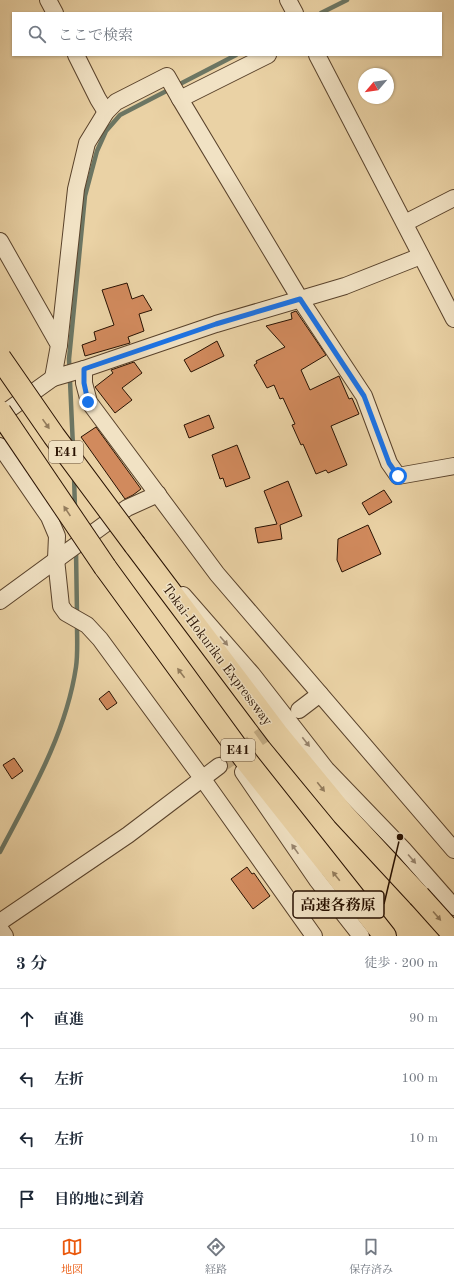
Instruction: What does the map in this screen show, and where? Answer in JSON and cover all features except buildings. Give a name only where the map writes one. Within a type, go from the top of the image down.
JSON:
[{"type":"highway","name":"Tokai-Hokuriku Expressway","points":[[0,358],[54,436],[278,735],[343,814],[454,935]]},
{"type":"highway","name":"E41","points":[[0,412],[105,567],[375,934]]},
{"type":"street","points":[[48,0],[54,12]]},
{"type":"street","points":[[288,0],[294,12]]},
{"type":"street","points":[[76,56],[106,112]]},
{"type":"street","points":[[175,90],[265,56]]},
{"type":"street","points":[[318,56],[454,319]]},
{"type":"street","points":[[55,378],[76,189],[87,143],[106,112],[116,102],[167,76],[300,299],[364,396],[389,463],[398,476],[454,466]]},
{"type":"street","points":[[405,223],[454,198]]},
{"type":"street","points":[[0,241],[59,345]]},
{"type":"street","points":[[0,416],[55,378],[216,324],[345,286],[421,256]]},
{"type":"street","points":[[80,370],[88,402],[217,574],[454,850]]},
{"type":"street","points":[[0,446],[49,517],[58,536],[61,606],[66,613],[87,625],[100,639],[202,778],[314,936]]},
{"type":"street","points":[[0,601],[127,508],[158,494]]},
{"type":"street","points":[[148,563],[192,603],[252,674],[326,768],[403,849],[454,907]]},
{"type":"street","points":[[299,710],[320,694]]},
{"type":"street","points":[[0,922],[128,835],[219,766]]},
{"type":"street","points":[[0,929],[5,936]]},
{"type":"waterway","points":[[323,12],[347,0]]},
{"type":"waterway","points":[[73,447],[69,359],[85,196],[97,151],[106,131],[120,115],[234,56]]},
{"type":"waterway","points":[[74,476],[75,509]]},
{"type":"waterway","points":[[76,550],[77,615]]},
{"type":"waterway","points":[[0,852],[24,808],[46,762],[64,716],[76,667],[77,624]]},
{"type":"tunnel","points":[[219,766],[282,722]]},
{"type":"place","name":"高速各務原","points":[[400,837]]},
{"type":"route","points":[[88,402],[84,383],[84,369],[216,324],[300,299],[364,396],[389,463],[398,476]]}]
